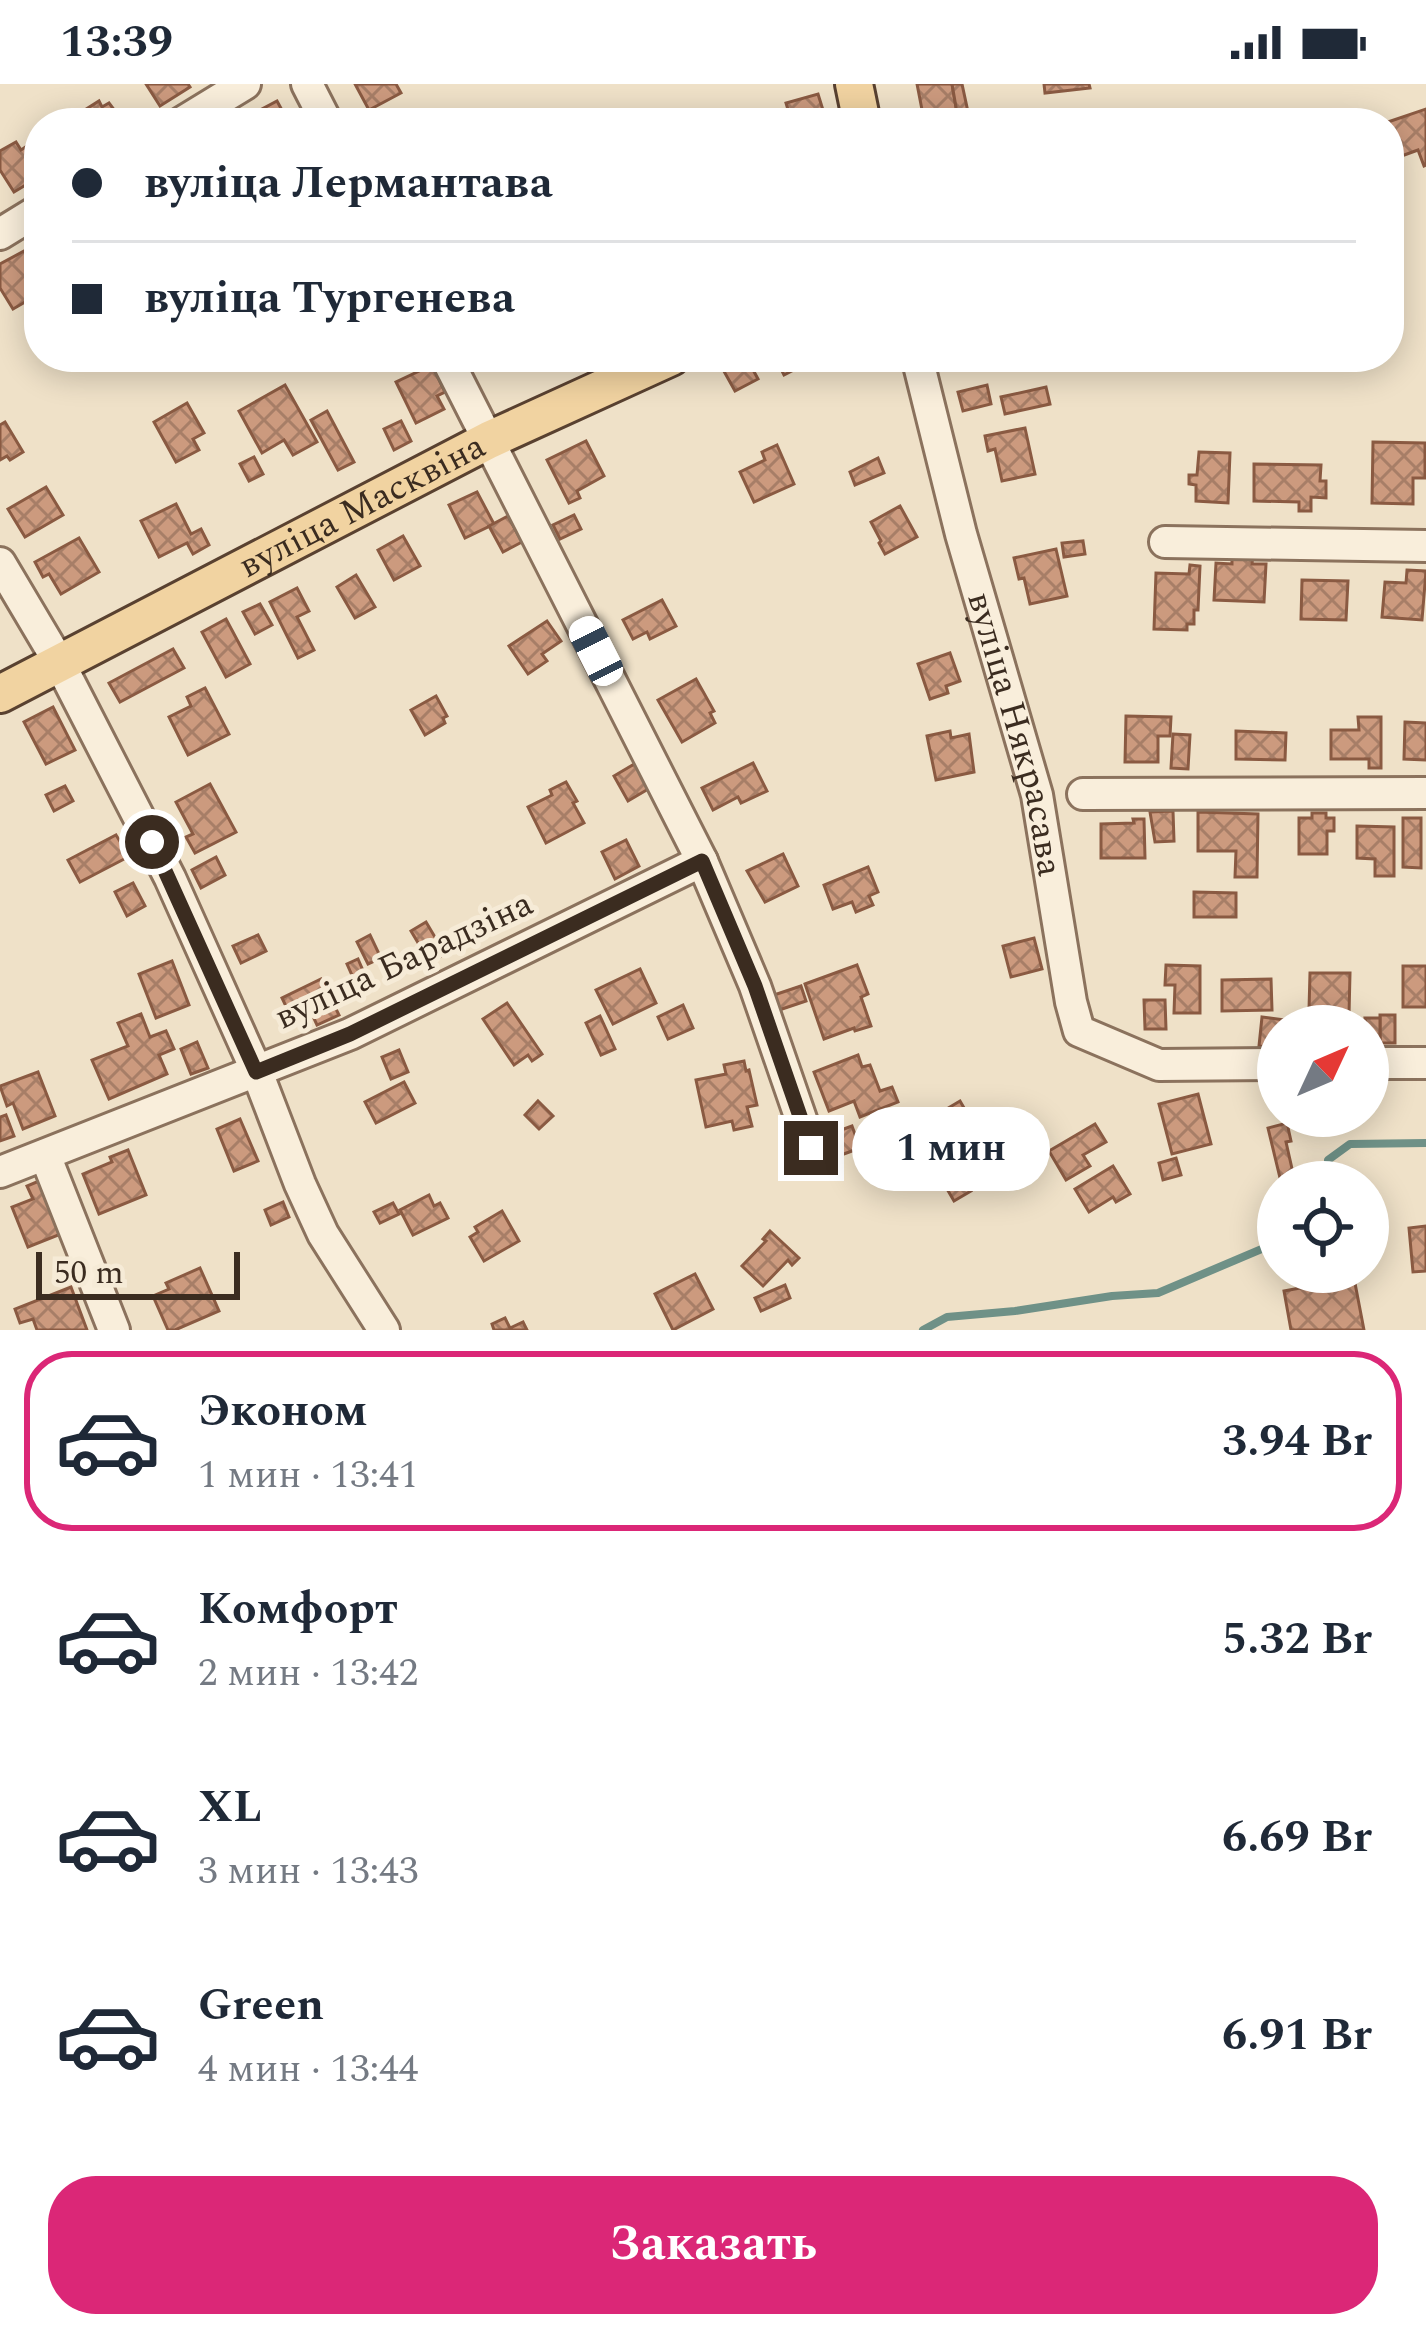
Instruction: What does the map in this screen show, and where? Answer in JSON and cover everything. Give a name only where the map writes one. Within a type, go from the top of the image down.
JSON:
[{"type":"main road","name":"вуліца Масквіна","points":[[0,694],[489,440],[638,372]]},
{"type":"street","points":[[206,108],[245,84]]},
{"type":"street","points":[[454,372],[702,861],[755,986],[811,1148]]},
{"type":"street","name":"вуліца Някрасава","points":[[921,372],[1037,795],[1079,1031],[1159,1065],[1257,1064]]},
{"type":"street","points":[[1165,542],[1426,546]]},
{"type":"street","points":[[0,563],[60,664],[170,878],[322,1234],[384,1330]]},
{"type":"street","points":[[1083,794],[1426,793]]},
{"type":"street","name":"вуліца Барадзіна","points":[[0,1172],[350,1034],[702,861]]},
{"type":"street","points":[[1389,1063],[1426,1063]]},
{"type":"street","points":[[46,1155],[114,1330]]},
{"type":"building","points":[[146,84],[188,84],[190,87],[160,106]]},
{"type":"building","points":[[355,84],[396,84],[401,93],[368,108]]},
{"type":"building","points":[[917,84],[952,84],[956,108],[922,108]]},
{"type":"building","points":[[952,84],[962,84],[967,108],[956,108]]},
{"type":"building","points":[[1044,84],[1089,84],[1090,88],[1045,93]]},
{"type":"building","points":[[818,94],[822,108],[788,108],[786,103]]},
{"type":"building","points":[[1426,109],[1424,166],[1418,150],[1404,155],[1404,117]]},
{"type":"building","points":[[16,142],[24,148],[24,186],[14,192],[0,170],[0,151]]},
{"type":"building","points":[[24,251],[24,303],[13,309],[0,288],[0,264]]},
{"type":"building","points":[[417,372],[435,372],[445,392],[437,396],[444,409],[416,423],[396,382]]},
{"type":"building","points":[[724,372],[754,372],[758,379],[735,391]]},
{"type":"building","points":[[285,385],[317,442],[293,455],[284,440],[262,453],[239,411]]},
{"type":"building","points":[[987,385],[991,404],[963,411],[958,392]]},
{"type":"building","points":[[1046,387],[1050,404],[1005,414],[1001,397]]},
{"type":"building","points":[[187,403],[204,433],[193,439],[199,450],[176,462],[154,422]]},
{"type":"building","points":[[327,411],[354,462],[338,470],[311,420]]},
{"type":"building","points":[[401,421],[411,441],[394,450],[384,429]]},
{"type":"building","points":[[5,422],[23,452],[0,460],[0,425]]},
{"type":"building","points":[[1025,428],[1035,474],[1002,481],[995,449],[988,451],[985,436]]},
{"type":"building","points":[[586,441],[604,476],[577,491],[580,498],[569,503],[547,460]]},
{"type":"building","points":[[1373,442],[1425,443],[1425,478],[1413,478],[1413,504],[1372,503]]},
{"type":"building","points":[[777,445],[794,484],[754,502],[740,472],[765,460],[762,452]]},
{"type":"building","points":[[1199,452],[1230,453],[1228,503],[1196,501],[1196,485],[1189,484],[1189,475],[1197,475]]},
{"type":"building","points":[[254,457],[263,474],[249,481],[240,464]]},
{"type":"building","points":[[878,458],[884,473],[855,485],[850,472]]},
{"type":"building","points":[[1254,464],[1321,465],[1326,498],[1311,497],[1311,511],[1299,511],[1299,502],[1254,501]]},
{"type":"building","points":[[46,487],[63,515],[25,537],[8,509]]},
{"type":"building","points":[[477,492],[494,524],[465,538],[449,505]]},
{"type":"building","points":[[176,504],[191,534],[201,529],[209,545],[193,554],[187,543],[159,557],[141,521]]},
{"type":"building","points":[[900,506],[917,537],[885,554],[871,522]]},
{"type":"building","points":[[574,515],[581,529],[560,539],[553,525]]},
{"type":"building","points":[[508,516],[522,542],[503,552],[489,526]]},
{"type":"building","points":[[403,536],[420,566],[394,580],[378,550]]},
{"type":"building","points":[[79,538],[99,572],[61,594],[35,562]]},
{"type":"building","points":[[1083,541],[1085,554],[1064,557],[1062,543]]},
{"type":"building","points":[[1056,549],[1067,596],[1030,604],[1014,558]]},
{"type":"building","points":[[1232,554],[1253,554],[1252,564],[1266,564],[1264,602],[1214,600],[1216,563],[1232,564]]},
{"type":"building","points":[[1190,565],[1200,566],[1194,624],[1187,624],[1187,630],[1154,629],[1156,573],[1189,574]]},
{"type":"building","points":[[1407,570],[1426,571],[1422,620],[1382,617],[1385,582],[1406,583]]},
{"type":"building","points":[[356,575],[375,607],[355,618],[337,587]]},
{"type":"building","points":[[1302,580],[1348,581],[1346,620],[1301,619]]},
{"type":"building","points":[[297,588],[309,611],[297,617],[314,650],[298,658],[270,602]]},
{"type":"building","points":[[662,600],[676,626],[650,639],[647,632],[633,639],[623,620]]},
{"type":"building","points":[[260,604],[272,625],[255,634],[243,612]]},
{"type":"building","points":[[226,619],[250,664],[226,677],[202,632]]},
{"type":"building","points":[[547,621],[561,641],[542,654],[547,661],[528,674],[509,646]]},
{"type":"building","points":[[173,649],[184,668],[120,702],[109,683]]},
{"type":"building","points":[[950,653],[960,681],[946,686],[948,693],[930,699],[918,664]]},
{"type":"building","points":[[696,679],[714,711],[710,713],[715,723],[682,742],[658,700]]},
{"type":"building","points":[[205,688],[229,734],[188,755],[169,717],[191,706],[187,697]]},
{"type":"building","points":[[436,696],[447,716],[445,723],[425,735],[411,710]]},
{"type":"building","points":[[53,707],[75,750],[46,764],[24,722]]},
{"type":"building","points":[[1126,716],[1171,717],[1170,736],[1158,736],[1158,762],[1125,762]]},
{"type":"building","points":[[1358,717],[1381,717],[1381,768],[1369,768],[1369,759],[1331,759],[1331,730],[1359,730]]},
{"type":"building","points":[[1405,722],[1426,723],[1426,760],[1404,759]]},
{"type":"building","points":[[950,731],[951,738],[969,734],[974,772],[936,780],[927,736]]},
{"type":"building","points":[[1236,731],[1286,733],[1285,760],[1236,759]]},
{"type":"building","points":[[1173,734],[1190,735],[1188,769],[1171,768]]},
{"type":"building","points":[[636,763],[650,788],[628,801],[614,776]]},
{"type":"building","points":[[753,763],[767,791],[741,803],[738,797],[713,810],[702,788]]},
{"type":"building","points":[[566,782],[584,823],[546,843],[528,807]]},
{"type":"building","points":[[210,784],[236,832],[195,853],[186,837],[193,834],[176,802]]},
{"type":"building","points":[[65,786],[73,801],[54,811],[46,795]]},
{"type":"building","points":[[1173,811],[1174,841],[1155,842],[1150,812]]},
{"type":"building","points":[[1198,812],[1258,814],[1257,877],[1235,877],[1236,851],[1198,851]]},
{"type":"building","points":[[1312,813],[1334,818],[1334,831],[1327,831],[1327,854],[1299,854],[1299,818],[1312,818]]},
{"type":"building","points":[[1403,818],[1421,818],[1421,868],[1403,867]]},
{"type":"building","points":[[1133,819],[1144,819],[1145,858],[1101,858],[1101,824],[1134,823]]},
{"type":"building","points":[[1357,826],[1394,827],[1394,876],[1375,876],[1375,859],[1357,858]]},
{"type":"building","points":[[116,835],[129,848],[124,851],[128,857],[80,882],[68,860]]},
{"type":"building","points":[[626,840],[639,866],[615,879],[602,852]]},
{"type":"building","points":[[783,854],[798,886],[765,902],[747,871]]},
{"type":"building","points":[[216,857],[225,875],[201,888],[192,870]]},
{"type":"building","points":[[868,867],[878,892],[869,896],[873,905],[856,912],[852,902],[833,909],[824,885]]},
{"type":"building","points":[[133,883],[145,906],[127,916],[115,892]]},
{"type":"building","points":[[1194,892],[1236,893],[1236,917],[1194,917]]},
{"type":"building","points":[[426,922],[445,954],[430,963],[411,931]]},
{"type":"building","points":[[258,935],[266,951],[241,963],[233,946]]},
{"type":"building","points":[[370,935],[381,958],[368,964],[357,942]]},
{"type":"building","points":[[1034,938],[1042,969],[1011,977],[1003,946]]},
{"type":"building","points":[[358,959],[371,989],[360,993],[347,964]]},
{"type":"building","points":[[172,961],[189,1005],[156,1018],[139,974]]},
{"type":"building","points":[[857,965],[868,994],[861,997],[871,1026],[824,1039],[805,984]]},
{"type":"building","points":[[1166,965],[1200,966],[1200,1013],[1174,1013],[1175,985],[1165,985]]},
{"type":"building","points":[[1403,966],[1426,966],[1426,1007],[1403,1007]]},
{"type":"building","points":[[640,969],[656,1003],[613,1024],[596,990]]},
{"type":"building","points":[[1310,973],[1350,973],[1349,1005],[1309,1005]]},
{"type":"building","points":[[321,979],[339,1015],[317,1025],[311,1012],[293,1021],[282,998]]},
{"type":"building","points":[[1271,979],[1272,1005],[1222,1011],[1222,980]]},
{"type":"building","points":[[801,986],[806,1001],[779,1010],[774,995]]},
{"type":"building","points":[[1144,1000],[1165,1000],[1166,1029],[1145,1029]]},
{"type":"building","points":[[507,1003],[542,1054],[532,1061],[528,1055],[514,1065],[483,1019]]},
{"type":"building","points":[[683,1005],[693,1028],[668,1039],[658,1017]]},
{"type":"building","points":[[141,1014],[150,1037],[166,1031],[174,1049],[159,1055],[167,1074],[109,1099],[92,1060],[128,1046],[118,1023]]},
{"type":"building","points":[[1389,1015],[1395,1015],[1395,1043],[1389,1043]]},
{"type":"building","points":[[600,1016],[615,1049],[601,1055],[586,1023]]},
{"type":"building","points":[[197,1042],[208,1068],[191,1074],[181,1049]]},
{"type":"building","points":[[399,1050],[408,1072],[391,1079],[382,1057]]},
{"type":"building","points":[[858,1055],[862,1067],[870,1065],[880,1091],[892,1087],[898,1102],[860,1117],[854,1101],[829,1111],[814,1072]]},
{"type":"building","points":[[744,1061],[757,1105],[747,1107],[752,1126],[734,1130],[732,1121],[706,1127],[696,1080],[726,1074],[724,1065]]},
{"type":"building","points":[[38,1072],[55,1116],[23,1129],[0,1086]]},
{"type":"building","points":[[404,1082],[415,1103],[376,1123],[365,1102]]},
{"type":"building","points":[[1198,1094],[1211,1144],[1172,1154],[1159,1104]]},
{"type":"building","points":[[538,1101],[553,1116],[539,1129],[525,1115]]},
{"type":"building","points":[[960,1101],[982,1139],[951,1157],[942,1142],[932,1148],[918,1126]]},
{"type":"building","points":[[6,1115],[14,1136],[0,1141],[0,1117]]},
{"type":"building","points":[[240,1119],[258,1161],[234,1171],[217,1129]]},
{"type":"building","points":[[1095,1124],[1106,1142],[1083,1155],[1090,1166],[1066,1180],[1049,1151]]},
{"type":"building","points":[[852,1126],[860,1148],[833,1158],[825,1136]]},
{"type":"building","points":[[1270,1137],[1290,1137],[1286,1142],[1290,1161],[1276,1161]]},
{"type":"building","points":[[128,1150],[146,1195],[99,1214],[83,1174]]},
{"type":"building","points":[[1176,1158],[1181,1175],[1163,1180],[1159,1163]]},
{"type":"building","points":[[1113,1166],[1130,1194],[1116,1202],[1113,1197],[1089,1212],[1075,1189]]},
{"type":"building","points":[[960,1172],[971,1191],[954,1201],[943,1182]]},
{"type":"building","points":[[39,1181],[61,1234],[28,1247],[12,1207],[33,1199],[27,1186]]},
{"type":"building","points":[[429,1195],[448,1218],[413,1235],[400,1210]]},
{"type":"building","points":[[283,1202],[289,1217],[271,1225],[265,1210]]},
{"type":"building","points":[[393,1203],[399,1214],[380,1223],[374,1212]]},
{"type":"building","points":[[502,1211],[519,1241],[484,1261],[470,1237],[478,1232],[475,1227]]},
{"type":"building","points":[[1426,1226],[1426,1271],[1413,1272],[1409,1228]]},
{"type":"building","points":[[770,1231],[799,1258],[792,1265],[788,1260],[763,1286],[742,1266]]},
{"type":"building","points":[[200,1268],[219,1311],[168,1330],[153,1296],[169,1289],[166,1283]]},
{"type":"building","points":[[695,1274],[713,1309],[673,1330],[655,1294]]},
{"type":"building","points":[[785,1285],[790,1298],[761,1311],[755,1298]]},
{"type":"building","points":[[71,1287],[87,1330],[37,1330],[33,1319],[20,1323],[15,1309]]},
{"type":"building","points":[[1284,1293],[1357,1293],[1364,1330],[1291,1330]]},
{"type":"building","points":[[505,1318],[510,1328],[523,1322],[527,1330],[494,1330],[492,1324]]},
{"type":"waterway","points":[[1328,1161],[1350,1144],[1426,1143]]},
{"type":"waterway","points":[[923,1330],[947,1317],[1158,1293],[1257,1251]]},
{"type":"route","points":[[152,842],[256,1072],[350,1034],[702,861],[755,986],[811,1148]]}]
